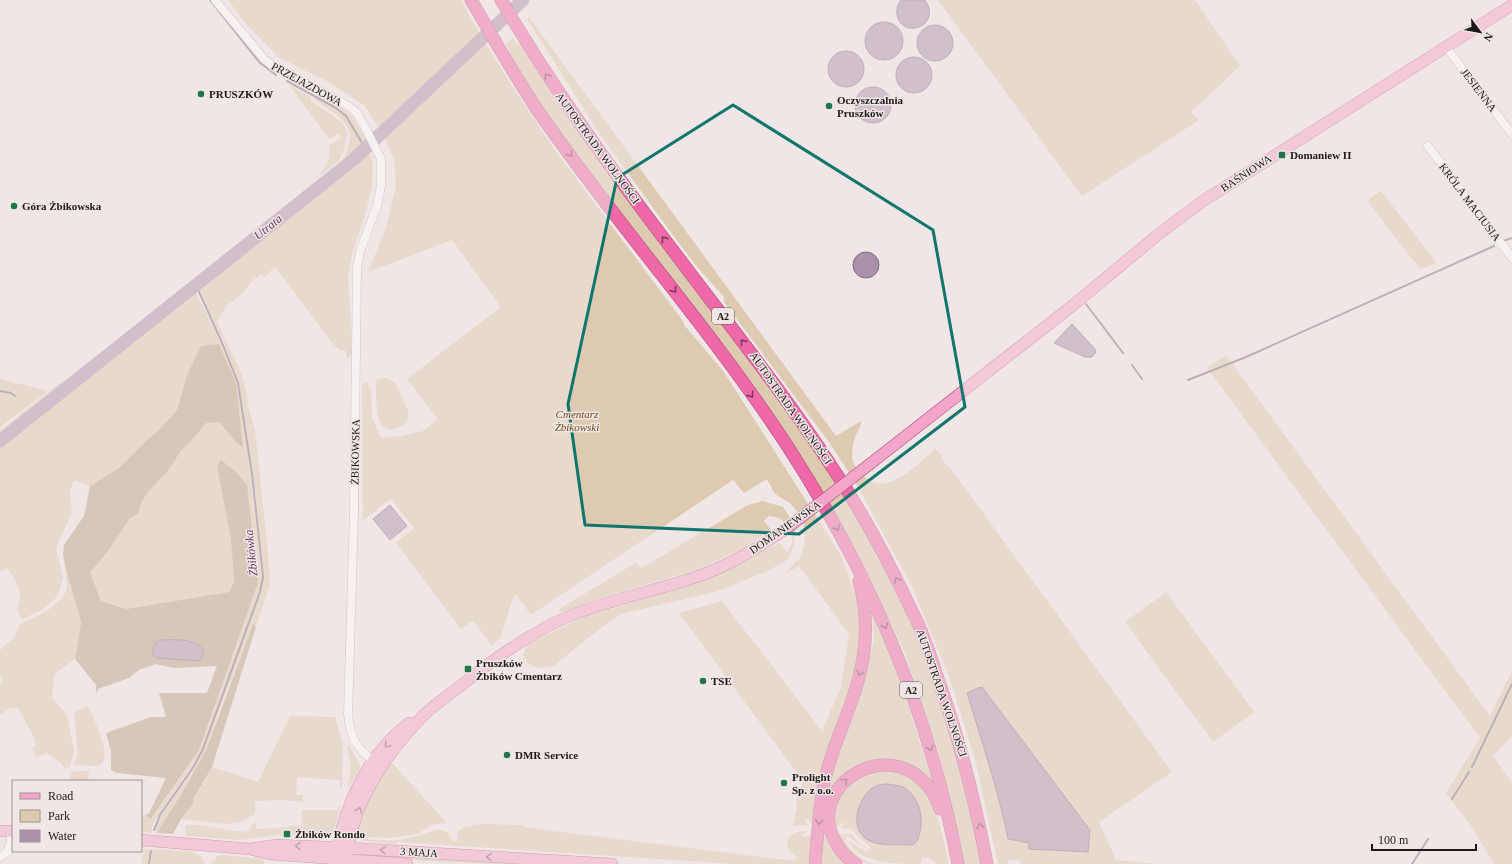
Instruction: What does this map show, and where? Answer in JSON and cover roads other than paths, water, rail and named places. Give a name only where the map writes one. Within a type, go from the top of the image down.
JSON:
[{"type":"highway","name":"A2","points":[[471,0],[524,90],[730,364],[788,447],[833,521],[877,608],[908,680],[932,755],[953,835],[958,864]]},
{"type":"highway","name":"AUTOSTRADA WOLNOŚCI","points":[[501,0],[537,61],[586,134],[801,420],[854,501],[914,615],[924,639],[947,703],[966,764],[987,864]]},
{"type":"highway","points":[[816,864],[818,822],[827,769],[855,691],[862,666],[866,635],[865,611],[859,583],[850,553]]},
{"type":"highway","points":[[856,864],[844,854],[833,837],[830,809],[835,795],[843,783],[856,772],[874,765],[899,767],[917,775],[931,790],[953,835]]},
{"type":"main road","name":"BAŚNIOWA","points":[[1072,306],[1160,233],[1203,201],[1512,5]]},
{"type":"main road","name":"DOMANIEWSKA","points":[[340,862],[349,805],[362,776],[376,765],[404,727],[418,716],[425,714],[497,658],[528,638],[559,622],[576,614],[616,600],[691,579],[714,570],[762,545],[786,529],[1072,306]]},
{"type":"main road","name":"3 MAJA","points":[[142,840],[250,849],[270,854],[340,862],[406,864]]},
{"type":"main road","name":"3 MAJA","points":[[250,849],[277,845],[343,847],[612,864]]},
{"type":"street","name":"PRZEJAZDOWA","points":[[215,0],[265,60],[275,67],[350,107],[357,113],[367,131]]},
{"type":"street","name":"JESIENNA","points":[[1446,47],[1512,134]]},
{"type":"street","name":"ŻBIKOWSKA","points":[[367,131],[381,160],[381,187],[377,206],[360,251],[357,268],[354,512],[348,714],[352,737],[357,746],[376,765]]},
{"type":"street","name":"KRÓLA MACIUSIA","points":[[1428,146],[1512,258]]},
{"type":"street","points":[[0,857],[11,849],[8,831]]},
{"type":"water","points":[[901,0],[925,0],[929,9],[929,17],[925,23],[919,27],[912,28],[906,27],[900,22],[897,10]]},
{"type":"water","points":[[884,22],[897,28],[903,41],[897,54],[884,60],[871,54],[865,41],[871,28]]},
{"type":"water","points":[[935,25],[945,28],[950,33],[953,43],[950,53],[945,58],[935,61],[925,58],[920,53],[917,43],[920,33],[925,28]]},
{"type":"water","points":[[850,51],[859,56],[863,62],[863,76],[859,82],[850,87],[842,87],[833,82],[829,76],[828,65],[833,56],[839,52]]},
{"type":"water","points":[[914,57],[927,62],[932,75],[927,88],[914,93],[901,88],[896,75],[901,62]]},
{"type":"water","points":[[877,87],[886,92],[890,98],[890,112],[886,118],[877,123],[869,123],[860,118],[856,112],[855,101],[860,92],[866,88]]},
{"type":"water","points":[[866,252],[875,256],[879,265],[875,274],[866,278],[857,274],[853,265],[857,256]]},
{"type":"water","points":[[1072,324],[1095,349],[1096,352],[1092,357],[1085,357],[1054,343]]},
{"type":"water","points":[[390,505],[407,526],[390,540],[373,519]]},
{"type":"water","points":[[158,640],[183,640],[196,643],[203,651],[202,658],[198,661],[157,658],[153,655],[153,651],[154,645]]},
{"type":"water","points":[[982,687],[1090,830],[1088,852],[1029,849],[1029,843],[1008,839],[995,784],[967,693]]},
{"type":"water","points":[[888,784],[901,786],[912,794],[916,800],[920,812],[921,825],[917,842],[912,845],[888,845],[871,842],[861,834],[858,828],[857,814],[866,794],[875,787]]},
{"type":"waterway","points":[[210,0],[259,62],[276,75]]},
{"type":"waterway","name":"Utrata","points":[[0,441],[353,160],[523,0]]},
{"type":"waterway","points":[[287,81],[336,108],[346,116],[365,148]]},
{"type":"waterway","points":[[1503,241],[1512,238]]},
{"type":"waterway","points":[[1188,380],[1246,357],[1494,246]]},
{"type":"waterway","name":"Żbikówka","points":[[154,830],[160,815],[194,766],[203,749],[260,592],[263,577],[252,474],[238,383],[196,285]]},
{"type":"waterway","points":[[1086,304],[1123,353]]},
{"type":"waterway","points":[[1132,365],[1142,379]]},
{"type":"waterway","points":[[0,391],[11,393],[15,396]]},
{"type":"waterway","points":[[1472,767],[1512,684]]},
{"type":"waterway","points":[[1452,799],[1469,772]]},
{"type":"waterway","points":[[1412,864],[1428,839]]},
{"type":"waterway","name":"Żbikówka","points":[[149,864],[151,851]]},
{"type":"place","name":"PRUSZKÓW","points":[[201,94]]},
{"type":"place","name":"Oczyszczalnia Pruszków","points":[[829,106]]},
{"type":"place","name":"Domaniew II","points":[[1282,155]]},
{"type":"place","name":"Góra Żbikowska","points":[[14,206]]},
{"type":"place","name":"Pruszków Żbików Cmentarz","points":[[468,669]]},
{"type":"place","name":"TSE","points":[[703,681]]},
{"type":"place","name":"DMR Service","points":[[507,755]]},
{"type":"place","name":"Prolight Sp. z o.o.","points":[[784,783]]},
{"type":"place","name":"Żbików Rondo","points":[[287,834]]},
{"type":"park label","name":"Cmentarz Żbikowski","points":[[577,420]]}]
